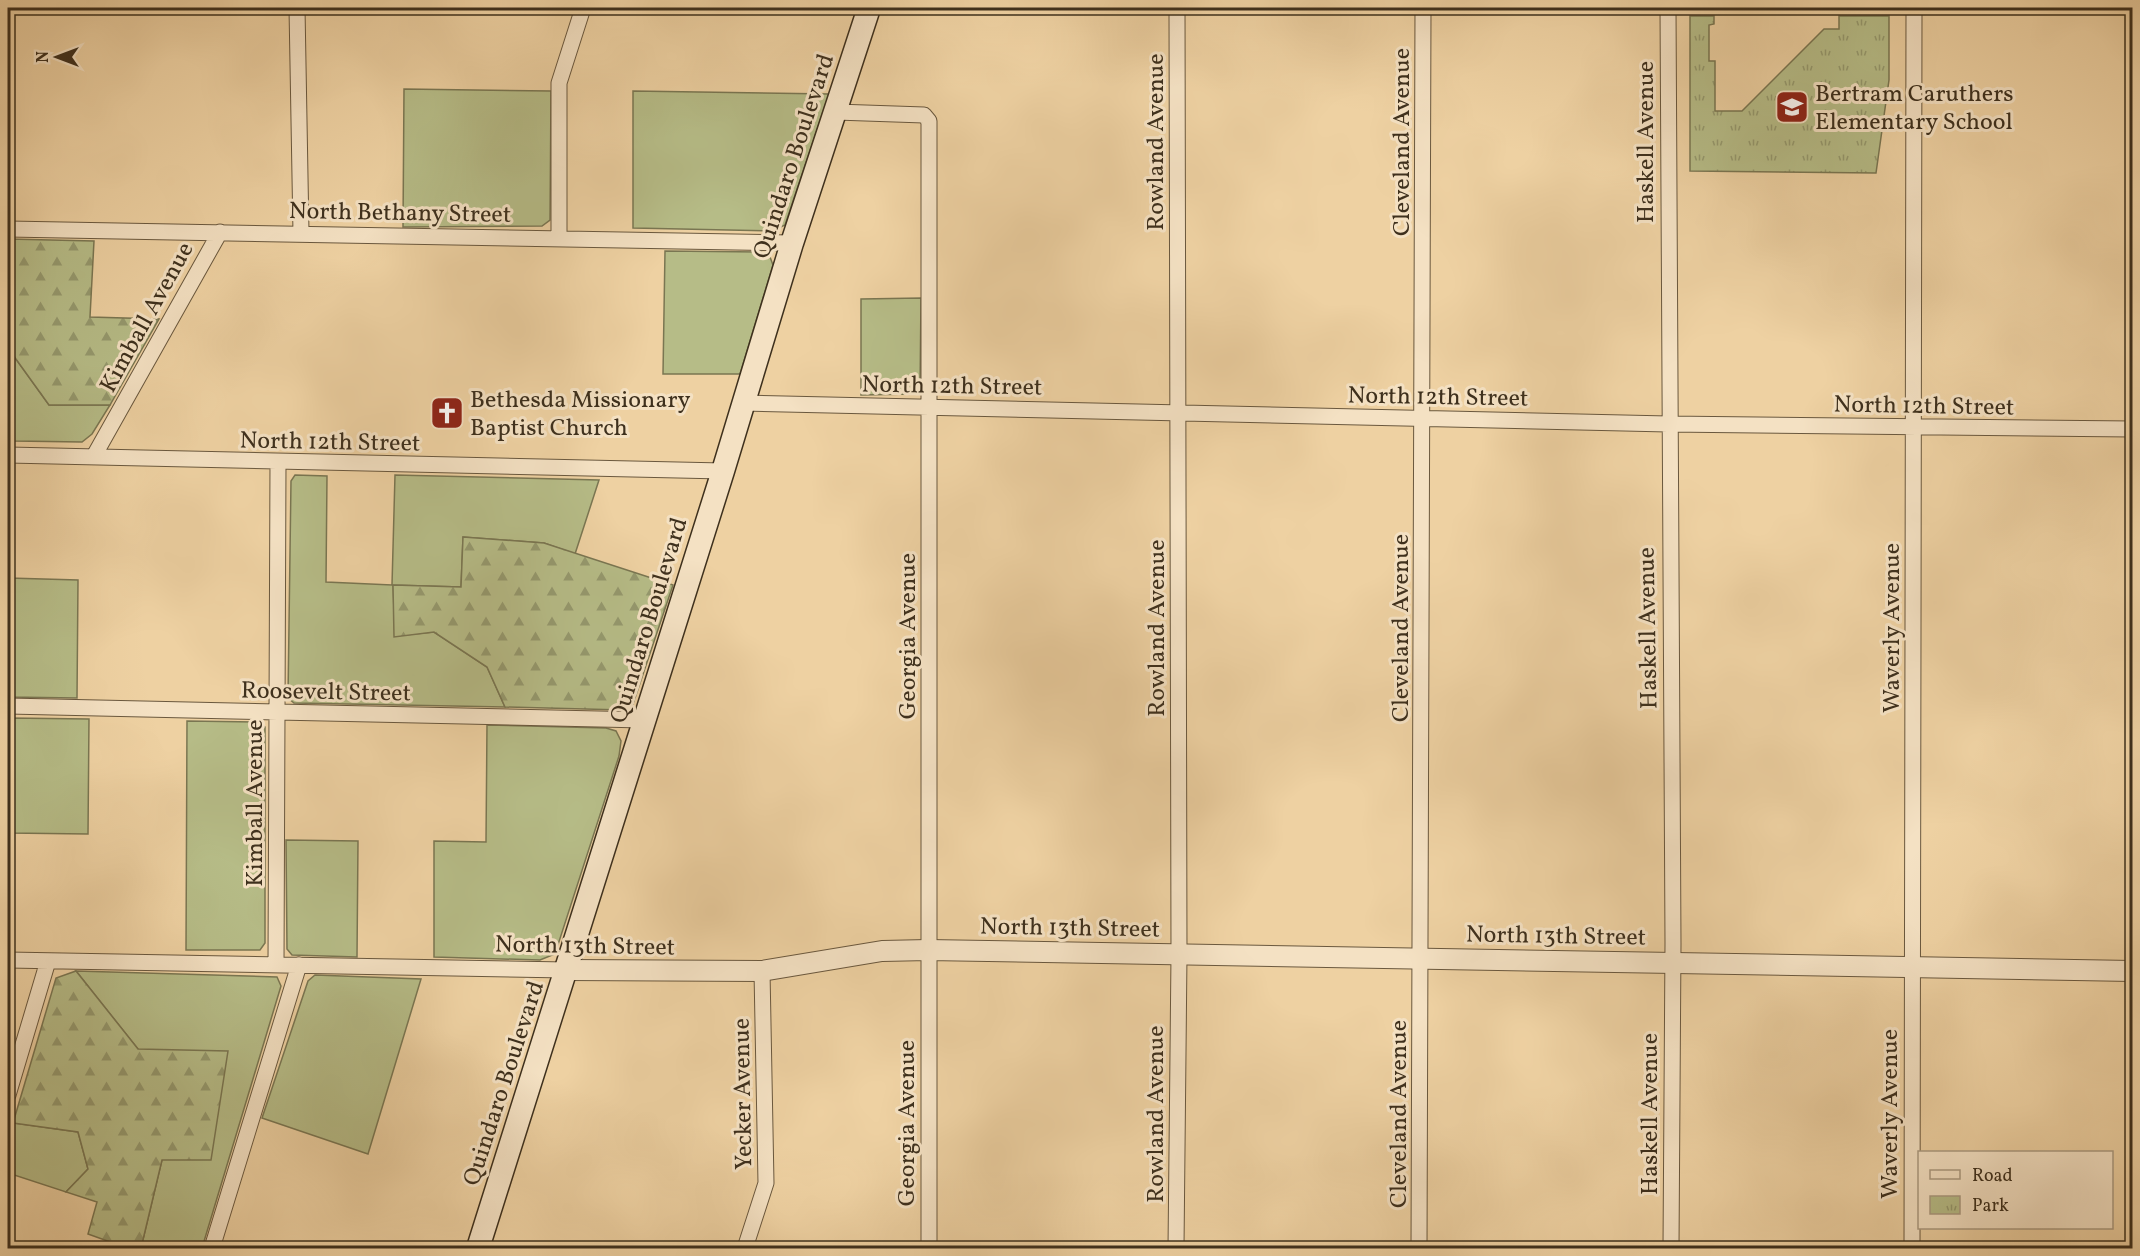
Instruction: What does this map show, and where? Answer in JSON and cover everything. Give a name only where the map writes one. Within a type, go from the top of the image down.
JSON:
[{"type":"main road","name":"Quindaro Boulevard","points":[[478,1248],[723,471],[792,243],[870,8]]},
{"type":"street","points":[[297,8],[301,233]]},
{"type":"street","points":[[559,237],[559,83],[583,8]]},
{"type":"street","name":"Rowland Avenue","points":[[1176,1248],[1179,954],[1177,8]]},
{"type":"street","name":"Cleveland Avenue","points":[[1419,1248],[1424,417],[1423,8]]},
{"type":"street","name":"Haskell Avenue","points":[[1668,8],[1668,424],[1673,963],[1671,1248]]},
{"type":"street","name":"Waverly Avenue","points":[[1912,1248],[1914,8]]},
{"type":"street","name":"Georgia Avenue","points":[[836,112],[924,115],[929,121],[929,1248]]},
{"type":"street","name":"North Bethany Street","points":[[8,229],[559,237],[792,243]]},
{"type":"street","name":"Kimball Avenue","points":[[94,456],[220,232]]},
{"type":"street","name":"North 12th Street","points":[[743,403],[1668,424],[2133,429]]},
{"type":"street","name":"North 12th Street","points":[[8,455],[278,463],[723,471]]},
{"type":"street","name":"Kimball Avenue","points":[[276,964],[278,463]]},
{"type":"street","name":"Roosevelt Street","points":[[8,706],[644,720]]},
{"type":"street","name":"North 13th Street","points":[[8,960],[567,970],[762,971],[882,951],[928,950],[2133,970]]},
{"type":"street","points":[[8,1095],[48,962]]},
{"type":"street","points":[[212,1248],[299,965]]},
{"type":"street","name":"Yecker Avenue","points":[[745,1248],[766,1183],[762,971]]},
{"type":"green space","points":[[1690,16],[1714,16],[1714,24],[1709,25],[1709,61],[1715,61],[1715,111],[1742,111],[1824,29],[1839,29],[1839,16],[1889,16],[1889,80],[1876,173],[1690,171]]},
{"type":"green space","points":[[404,89],[551,91],[550,220],[542,226],[403,227]]},
{"type":"green space","points":[[633,91],[829,94],[785,225],[772,231],[633,228]]},
{"type":"green space","points":[[8,239],[94,241],[90,317],[159,319],[110,405],[49,405],[8,348]]},
{"type":"green space","points":[[665,251],[761,252],[770,257],[773,265],[740,374],[663,374]]},
{"type":"green space","points":[[921,298],[920,389],[915,394],[861,395],[861,299]]},
{"type":"green space","points":[[8,348],[49,405],[110,405],[92,434],[82,442],[14,441],[14,418],[8,400]]},
{"type":"green space","points":[[8,400],[14,418],[14,441],[8,441]]},
{"type":"green space","points":[[295,475],[327,476],[326,582],[392,585],[395,475],[599,480],[575,554],[544,543],[463,537],[461,587],[393,585],[395,636],[434,632],[487,667],[505,707],[294,703],[288,698],[291,481]]},
{"type":"green space","points":[[463,537],[544,543],[673,585],[632,707],[623,710],[505,707],[487,667],[434,632],[394,637],[393,585],[461,587]]},
{"type":"green space","points":[[8,578],[78,580],[77,698],[8,697]]},
{"type":"green space","points":[[9,718],[89,719],[88,834],[8,833]]},
{"type":"green space","points":[[187,721],[260,722],[265,727],[265,943],[260,950],[186,950]]},
{"type":"green space","points":[[487,725],[606,728],[616,731],[621,741],[619,756],[555,954],[540,960],[434,957],[434,841],[486,842]]},
{"type":"green space","points":[[286,840],[358,841],[357,957],[292,955],[287,949]]},
{"type":"green space","points":[[76,971],[277,977],[281,986],[202,1248],[141,1248],[162,1160],[138,1049]]},
{"type":"green space","points":[[76,971],[138,1049],[228,1051],[211,1160],[162,1160],[141,1248],[127,1248],[88,1234],[97,1202],[66,1192],[88,1169],[78,1132],[13,1123],[56,978]]},
{"type":"green space","points":[[315,975],[421,979],[368,1154],[262,1118],[308,981]]},
{"type":"green space","points":[[13,1123],[78,1132],[88,1169],[66,1192],[8,1173],[8,1141]]},
{"type":"place","name":"Bertram Caruthers Elementary School","points":[[1792,107]]},
{"type":"place","name":"Bethesda Missionary Baptist Church","points":[[447,413]]}]
